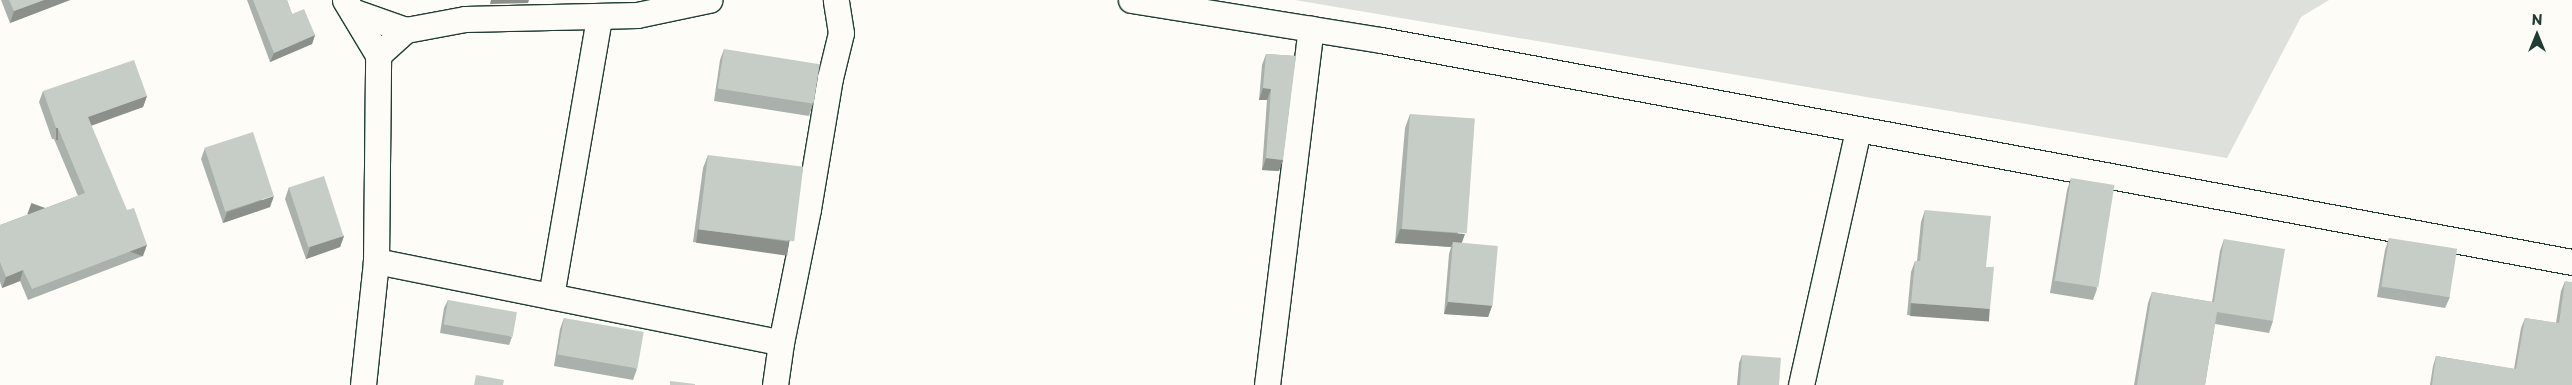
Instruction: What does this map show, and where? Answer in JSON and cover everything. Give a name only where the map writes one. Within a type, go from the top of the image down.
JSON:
[{"type":"street","points":[[378,55],[406,30],[465,19],[637,15],[709,0]]},
{"type":"street","points":[[775,385],[781,343],[808,209],[830,78],[841,33],[836,0]]},
{"type":"street","points":[[1131,0],[1311,29],[2572,262]]},
{"type":"street","points":[[349,5],[406,30]]},
{"type":"street","points":[[349,5],[378,55],[376,261],[364,385]]},
{"type":"street","points":[[551,296],[598,17]]},
{"type":"street","points":[[1267,385],[1311,29]]},
{"type":"street","points":[[1800,385],[1858,129]]},
{"type":"street","points":[[376,261],[781,343]]},
{"type":"shaded area","points":[[1295,0],[2329,0],[2301,17],[2227,158]]},
{"type":"building","points":[[9,0],[44,0],[14,11]]},
{"type":"building","points":[[253,0],[287,0],[292,14],[304,9],[315,35],[274,53]]},
{"type":"building","points":[[724,49],[820,64],[814,104],[718,89]]},
{"type":"building","points":[[1266,54],[1296,56],[1283,160],[1266,158],[1271,89],[1263,88]]},
{"type":"building","points":[[134,60],[147,96],[88,117],[127,210],[134,208],[147,245],[32,289],[23,270],[6,277],[0,262],[0,225],[85,193],[58,128],[56,128],[43,91]]},
{"type":"building","points":[[1410,114],[1475,119],[1467,233],[1402,229]]},
{"type":"building","points":[[253,132],[274,196],[225,211],[204,148]]},
{"type":"building","points":[[708,155],[803,167],[794,241],[699,229]]},
{"type":"building","points":[[324,176],[343,236],[308,247],[289,187]]},
{"type":"building","points":[[2071,178],[2114,185],[2098,288],[2055,281]]},
{"type":"building","points":[[1925,210],[1991,216],[1986,267],[1994,267],[1990,309],[1911,303],[1915,261],[1920,261]]},
{"type":"building","points":[[2389,238],[2457,249],[2449,297],[2381,286]]},
{"type":"building","points":[[2224,239],[2285,249],[2273,321],[2217,312],[2205,385],[2137,385],[2152,292],[2214,302]]},
{"type":"building","points":[[1453,242],[1498,246],[1493,306],[1448,302]]},
{"type":"building","points":[[2565,281],[2572,282],[2572,385],[2432,385],[2436,356],[2516,369],[2525,318],[2559,323]]},
{"type":"building","points":[[448,300],[517,312],[513,337],[444,325]]},
{"type":"building","points":[[564,318],[644,332],[637,369],[558,354]]},
{"type":"building","points":[[1742,355],[1781,358],[1779,385],[1740,385]]},
{"type":"building","points":[[476,375],[504,380],[503,385],[474,385]]},
{"type":"building","points":[[670,381],[695,384],[695,385],[670,385]]}]
